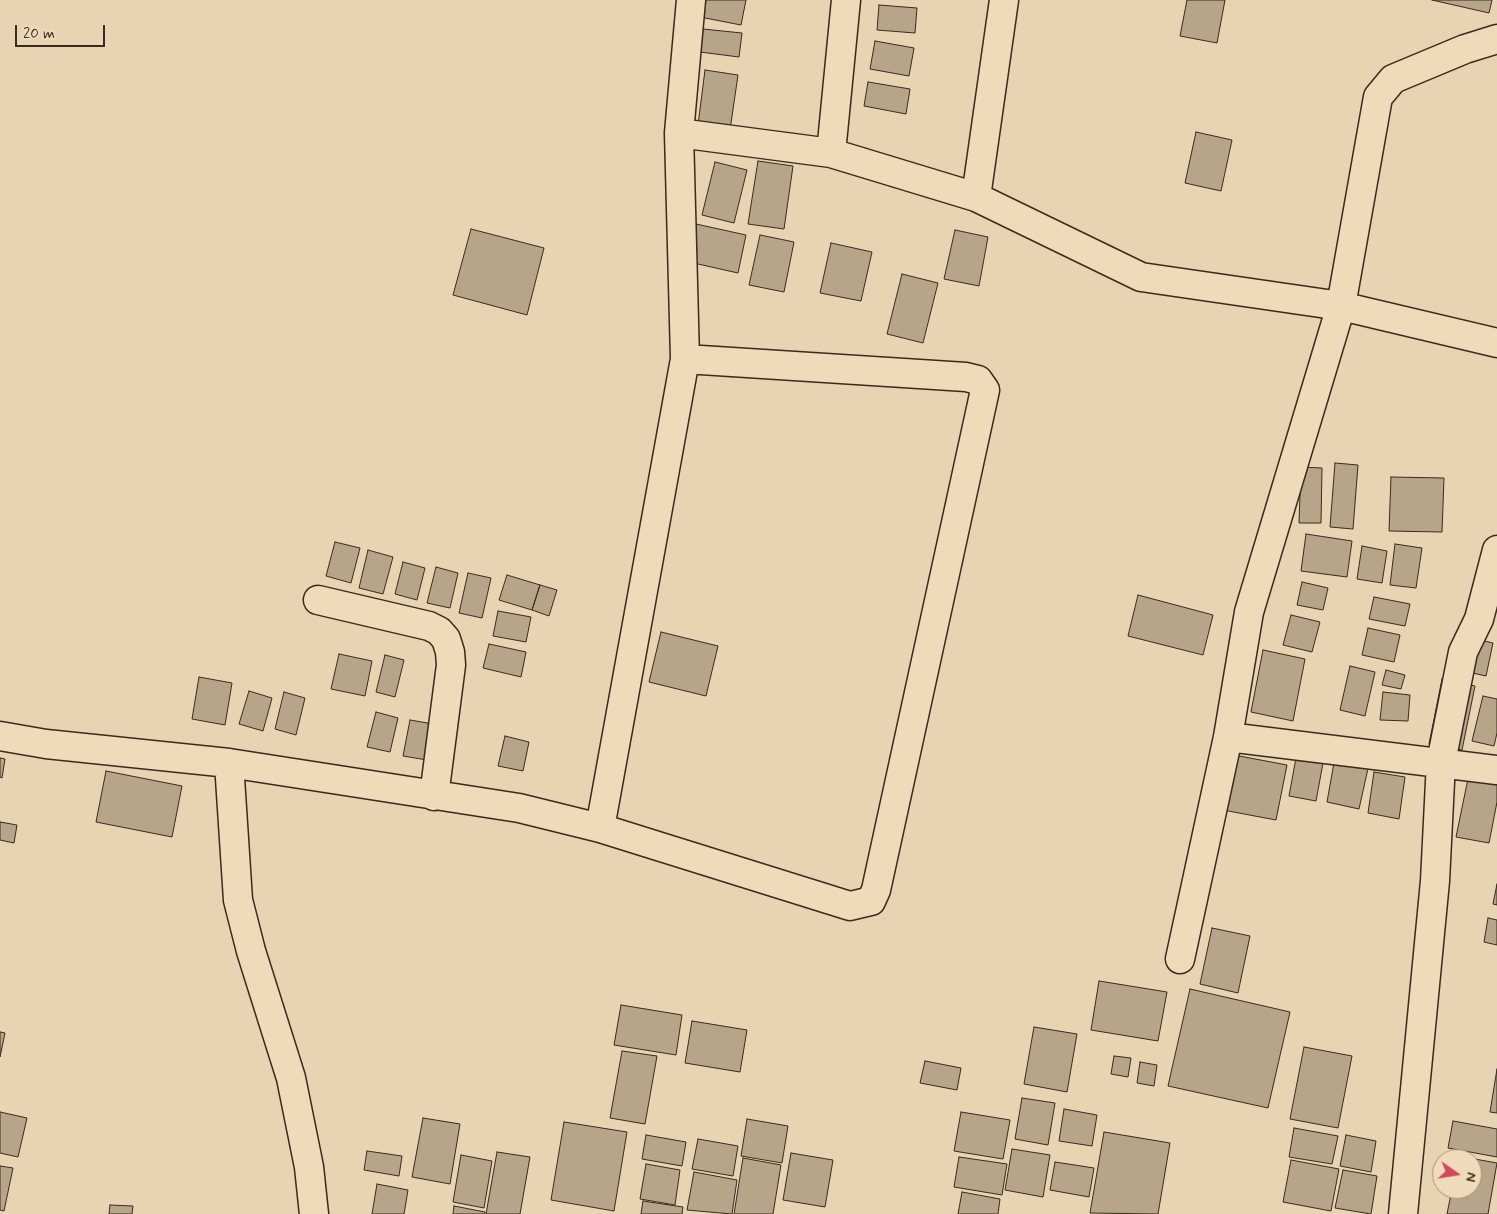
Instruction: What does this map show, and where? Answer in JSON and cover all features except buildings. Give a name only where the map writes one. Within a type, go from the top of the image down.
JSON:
[{"type":"street","points":[[600,828],[685,359],[679,133],[691,0]]},
{"type":"street","points":[[831,153],[846,0]]},
{"type":"street","points":[[976,197],[1004,0]]},
{"type":"street","points":[[1180,959],[1228,736],[1249,612],[1341,306],[1378,97],[1393,79],[1465,49],[1497,39]]},
{"type":"street","points":[[679,133],[831,153],[976,197],[1141,277],[1341,306],[1497,343]]},
{"type":"street","points":[[0,736],[46,744],[229,763],[519,808],[600,828],[850,906],[871,901],[876,890],[985,390],[978,380],[966,377],[685,359]]},
{"type":"street","points":[[1403,1214],[1434,900],[1441,762],[1463,652],[1488,620],[1497,550]]},
{"type":"street","points":[[318,600],[429,626],[439,631],[446,639],[451,665],[434,796]]},
{"type":"street","points":[[1228,736],[1497,770]]},
{"type":"street","points":[[229,763],[238,900],[251,951],[291,1078],[309,1167],[314,1214]]}]
